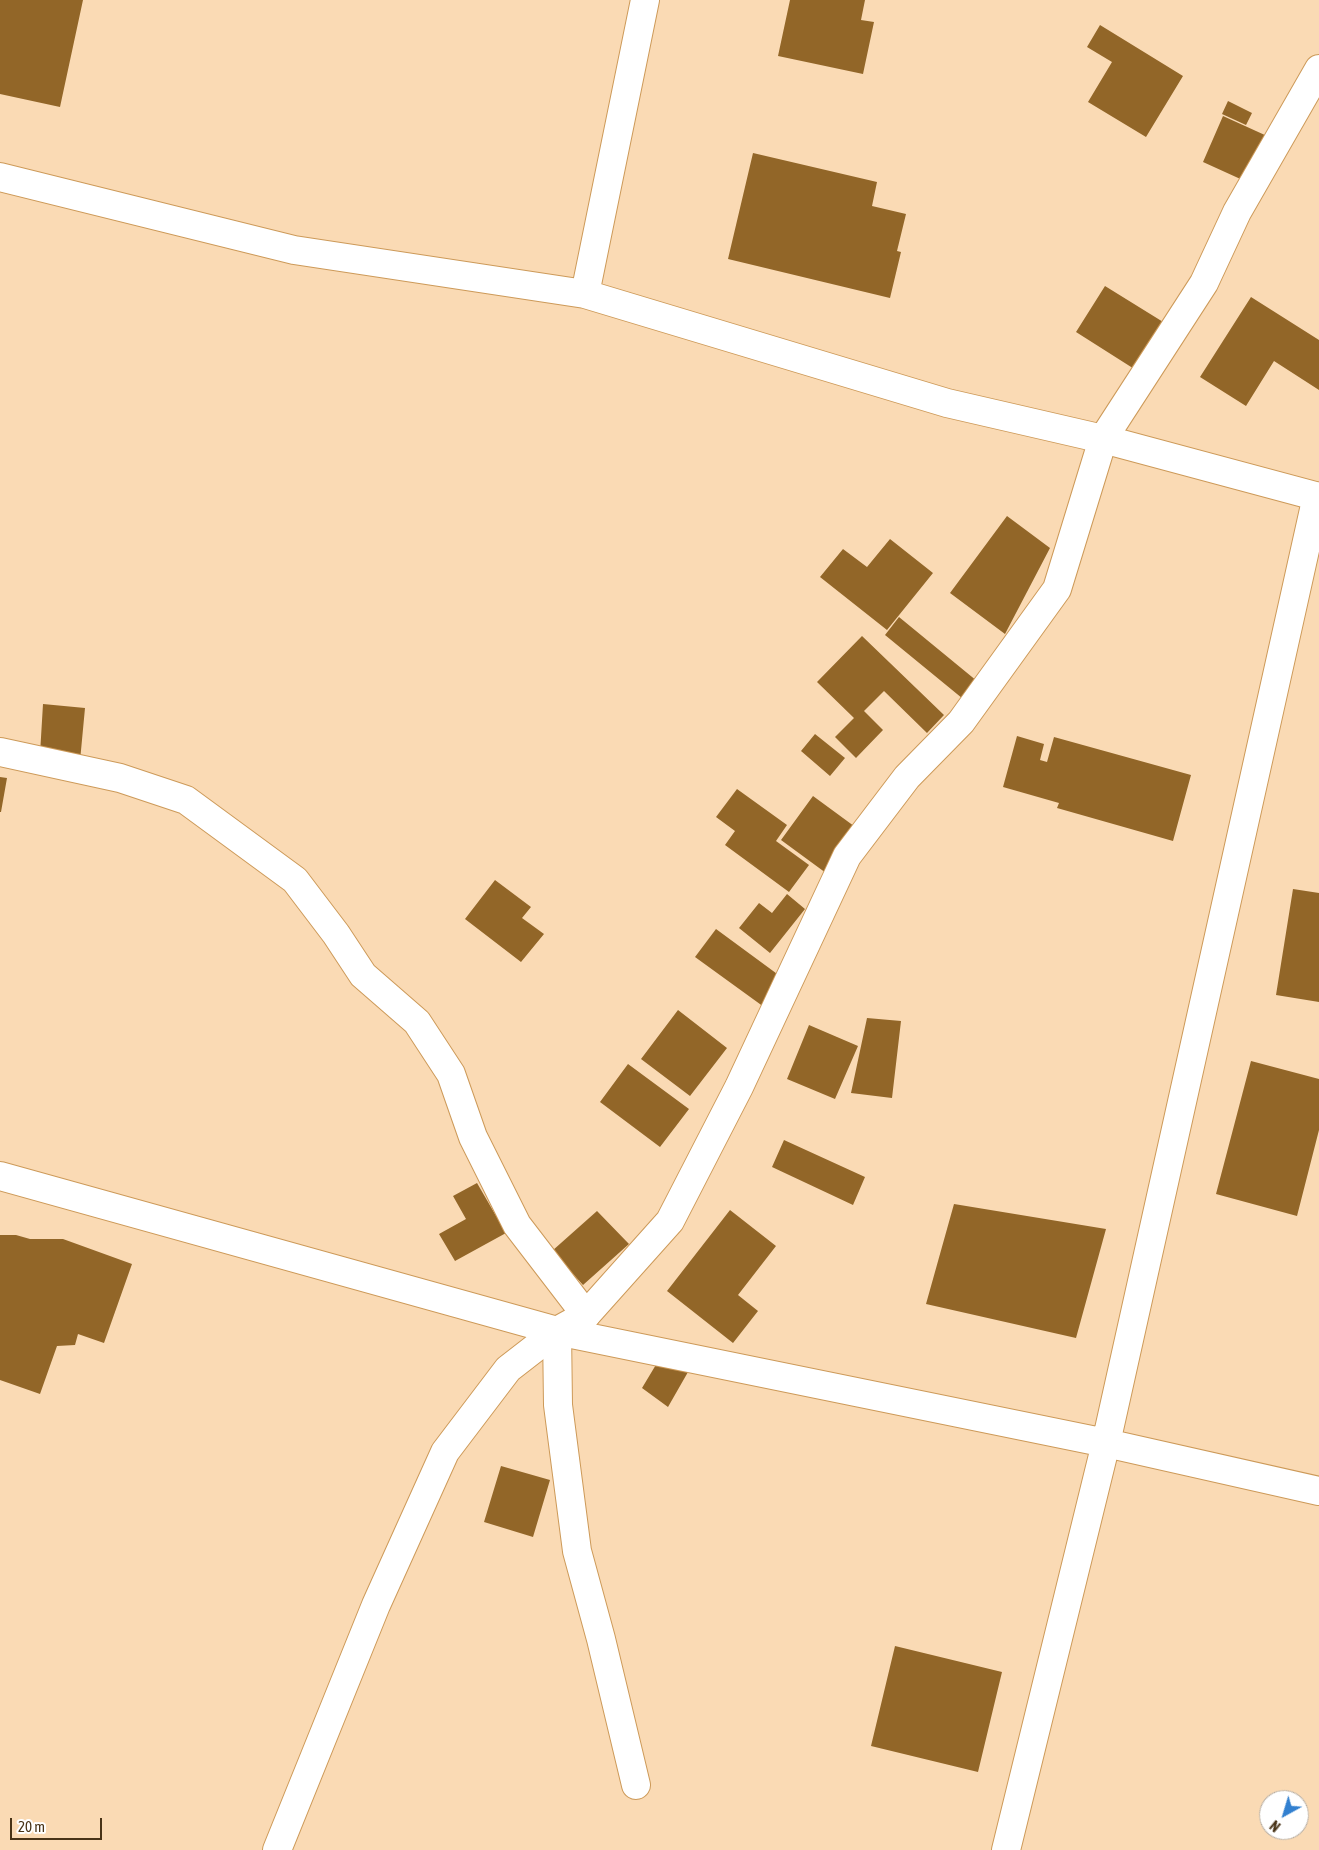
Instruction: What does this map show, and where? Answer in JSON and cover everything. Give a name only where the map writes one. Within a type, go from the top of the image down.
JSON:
[{"type":"street","points":[[585,294],[645,0]]},
{"type":"street","points":[[277,1850],[376,1605],[445,1452],[508,1369],[557,1331],[586,1315],[670,1221],[739,1086],[848,856],[907,777],[961,722],[1058,588],[1103,439],[1204,283],[1237,212],[1319,69]]},
{"type":"street","points":[[0,177],[294,250],[585,294],[947,403],[1103,439],[1318,497],[1106,1443],[1006,1850]]},
{"type":"street","points":[[0,752],[120,778],[186,800],[295,880],[336,934],[363,975],[416,1022],[451,1074],[473,1137],[517,1225],[586,1315]]},
{"type":"street","points":[[0,1176],[557,1331],[1106,1443],[1319,1490]]},
{"type":"street","points":[[557,1331],[558,1405],[577,1551],[601,1639],[636,1785]]},
{"type":"building","points":[[0,0],[83,0],[60,107],[0,94]]},
{"type":"building","points":[[790,0],[865,0],[861,20],[874,22],[863,74],[778,56]]},
{"type":"building","points":[[1100,25],[1183,76],[1146,137],[1088,102],[1112,62],[1087,47]]},
{"type":"building","points":[[1228,101],[1252,113],[1246,125],[1222,114]]},
{"type":"building","points":[[1223,116],[1267,136],[1247,182],[1203,162]]},
{"type":"building","points":[[753,153],[877,182],[872,206],[906,214],[897,251],[901,252],[890,298],[728,259]]},
{"type":"building","points":[[1105,286],[1168,325],[1139,372],[1076,332]]},
{"type":"building","points":[[1251,297],[1319,340],[1319,390],[1274,361],[1246,406],[1200,377]]},
{"type":"building","points":[[1007,516],[1050,548],[1005,634],[950,593]]},
{"type":"building","points":[[890,539],[933,573],[887,630],[820,577],[843,549],[867,567]]},
{"type":"building","points":[[899,617],[983,686],[968,703],[885,635]]},
{"type":"building","points":[[862,636],[944,715],[927,733],[884,691],[864,711],[883,730],[856,758],[835,737],[854,718],[817,682]]},
{"type":"building","points":[[43,704],[85,708],[80,761],[40,754]]},
{"type":"building","points":[[815,734],[845,758],[830,776],[801,751]]},
{"type":"building","points":[[1017,736],[1044,744],[1040,760],[1047,762],[1054,737],[1191,775],[1173,841],[1057,808],[1059,803],[1003,787]]},
{"type":"building","points":[[0,777],[7,778],[1,812],[0,812]]},
{"type":"building","points":[[737,789],[787,825],[776,841],[809,865],[789,892],[725,845],[735,831],[716,817]]},
{"type":"building","points":[[813,796],[858,829],[826,873],[781,840]]},
{"type":"building","points":[[495,880],[531,907],[522,918],[544,934],[521,962],[465,919]]},
{"type":"building","points":[[1293,889],[1319,893],[1319,1002],[1276,995]]},
{"type":"building","points":[[787,894],[805,909],[770,953],[739,928],[759,903],[772,913]]},
{"type":"building","points":[[716,929],[784,979],[764,1007],[695,957]]},
{"type":"building","points":[[678,1010],[727,1048],[690,1096],[641,1059]]},
{"type":"building","points":[[867,1018],[901,1021],[892,1098],[851,1093]]},
{"type":"building","points":[[809,1025],[858,1046],[835,1099],[787,1079]]},
{"type":"building","points":[[1251,1061],[1319,1079],[1319,1130],[1297,1216],[1216,1194]]},
{"type":"building","points":[[628,1064],[689,1109],[660,1147],[600,1102]]},
{"type":"building","points":[[784,1140],[865,1177],[853,1205],[772,1167]]},
{"type":"building","points":[[477,1183],[506,1233],[455,1261],[439,1234],[466,1219],[453,1196]]},
{"type":"building","points":[[954,1204],[1106,1229],[1076,1338],[926,1304]]},
{"type":"building","points":[[730,1210],[776,1246],[738,1295],[758,1311],[733,1343],[667,1291]]},
{"type":"building","points":[[597,1211],[629,1244],[583,1285],[552,1251]]},
{"type":"building","points":[[0,1235],[16,1235],[30,1239],[63,1239],[132,1264],[104,1343],[78,1334],[75,1345],[57,1346],[40,1394],[0,1380]]},
{"type":"building","points":[[660,1358],[692,1365],[668,1407],[642,1388]]},
{"type":"building","points":[[501,1466],[550,1480],[533,1537],[484,1522]]},
{"type":"building","points":[[895,1646],[1002,1672],[978,1772],[871,1746]]}]
